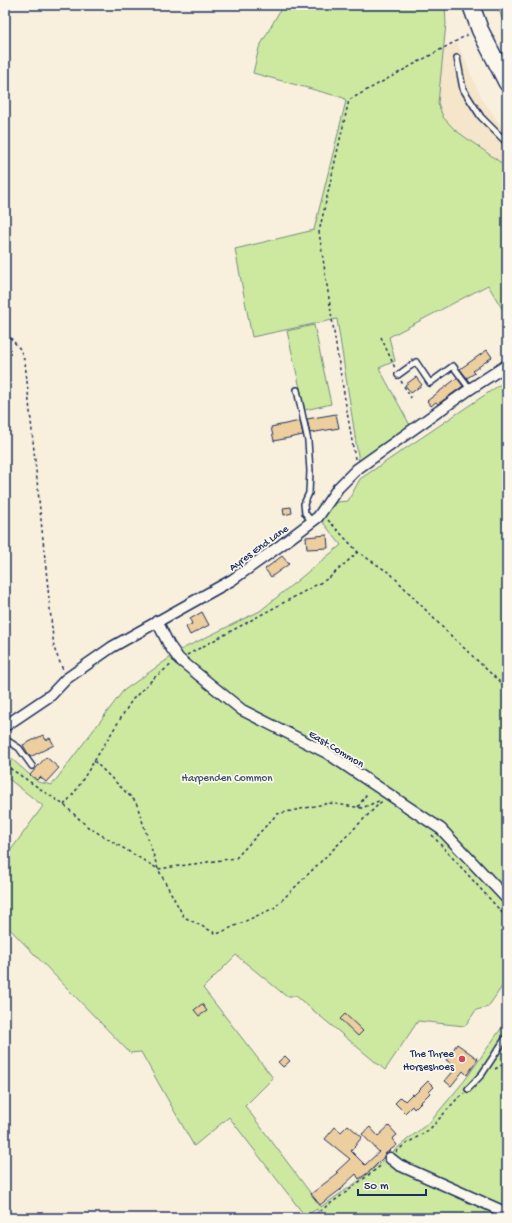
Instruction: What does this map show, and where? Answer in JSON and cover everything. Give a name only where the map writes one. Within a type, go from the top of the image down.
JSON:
[{"type":"main road","points":[[471,5],[480,30],[507,83]]},
{"type":"street","name":"Ayres End Lane","points":[[5,726],[51,695],[66,679],[112,647],[232,580],[318,517],[338,488],[357,469],[470,389],[507,365]]},
{"type":"street","name":"East Common","points":[[157,621],[169,645],[179,659],[242,710],[327,753],[440,829],[507,899]]},
{"type":"street","points":[[390,1158],[399,1165],[507,1213]]},
{"type":"lane","points":[[457,58],[463,89],[481,117],[507,143]]},
{"type":"lane","points":[[398,375],[416,362],[430,383],[453,366],[470,389]]},
{"type":"lane","points":[[297,390],[308,441],[310,471],[309,493],[304,504],[305,513],[312,522]]},
{"type":"lane","points":[[5,739],[19,748],[32,766]]},
{"type":"lane","points":[[468,1089],[482,1074],[507,1036]]},
{"type":"path","points":[[357,469],[337,352],[319,232],[350,100],[447,46],[480,30]]},
{"type":"path","points":[[5,336],[9,336],[20,350],[24,362],[54,648],[66,679]]},
{"type":"path","points":[[321,512],[358,552],[391,574],[445,630],[502,684],[507,691]]},
{"type":"path","points":[[64,805],[75,792],[132,700],[155,677],[179,659],[329,578],[358,552]]},
{"type":"path","points":[[5,765],[64,805],[88,827],[158,869],[236,858],[277,814],[329,803],[362,808],[385,799],[274,908],[217,934],[184,917],[158,869],[136,802],[94,761]]},
{"type":"path","points":[[358,807],[373,784]]},
{"type":"path","points":[[431,834],[507,918]]},
{"type":"shaded area","points":[[457,43],[482,99],[507,134],[507,167],[455,130],[443,117],[438,103],[443,50]]},
{"type":"green space","points":[[283,5],[445,5],[446,24],[438,103],[443,117],[455,130],[507,167],[507,317],[488,285],[389,337],[395,361],[379,368],[411,427],[359,462],[337,319],[252,337],[235,249],[314,230],[346,101],[344,98],[253,73],[259,48]]},
{"type":"green space","points":[[497,5],[507,5],[507,31]]},
{"type":"green space","points":[[314,325],[331,404],[305,410],[287,331]]},
{"type":"green space","name":"Harpenden Common","points":[[507,380],[507,979],[488,1007],[476,1010],[465,1026],[418,1021],[385,1070],[296,996],[286,996],[236,955],[203,988],[273,1078],[245,1106],[321,1207],[360,1180],[430,1122],[465,1080],[507,1020],[507,1218],[321,1218],[317,1209],[305,1216],[229,1117],[194,1146],[141,1052],[130,1053],[5,924],[5,858],[43,806],[5,776],[5,753],[38,782],[52,785],[123,691],[182,649],[260,611],[341,545],[321,520],[337,502],[348,501],[360,479]]},
{"type":"building","points":[[487,350],[492,357],[473,371],[475,373],[467,378],[460,369]]},
{"type":"building","points":[[416,377],[422,385],[411,393],[405,385]]},
{"type":"building","points":[[457,378],[463,386],[438,404],[436,402],[431,406],[427,401]]},
{"type":"building","points":[[336,414],[339,428],[310,433],[307,419]]},
{"type":"building","points":[[300,421],[303,435],[274,441],[271,427]]},
{"type":"building","points":[[291,507],[292,513],[284,515],[283,508]]},
{"type":"building","points":[[327,535],[328,548],[307,549],[306,537]]},
{"type":"building","points":[[282,556],[289,564],[271,577],[265,569]]},
{"type":"building","points":[[202,612],[209,625],[190,635],[186,627],[192,624],[190,619]]},
{"type":"building","points":[[43,735],[46,740],[50,738],[54,745],[30,757],[23,745]]},
{"type":"building","points":[[46,757],[59,768],[46,782],[40,777],[37,780],[30,775]]},
{"type":"building","points":[[202,1004],[207,1011],[199,1016],[194,1010]]},
{"type":"building","points":[[345,1014],[363,1031],[358,1036],[340,1019]]},
{"type":"building","name":"The Three Horseshoes","points":[[457,1044],[478,1059],[467,1075],[463,1071],[451,1086],[445,1081],[457,1067],[446,1060]]},
{"type":"building","points":[[285,1056],[290,1061],[283,1067],[278,1062]]},
{"type":"building","points":[[428,1081],[434,1087],[414,1109],[412,1106],[405,1113],[395,1103],[401,1097],[405,1101],[412,1094],[414,1095]]},
{"type":"building","points":[[348,1125],[362,1137],[351,1151],[365,1165],[379,1152],[362,1134],[370,1127],[378,1136],[389,1126],[397,1135],[392,1139],[397,1145],[385,1154],[369,1172],[359,1179],[356,1174],[343,1186],[344,1187],[320,1205],[311,1194],[338,1173],[336,1172],[350,1159],[325,1139],[335,1127],[341,1132]]},
{"type":"place","name":"The Three Horseshoes","points":[[462,1059]]}]
